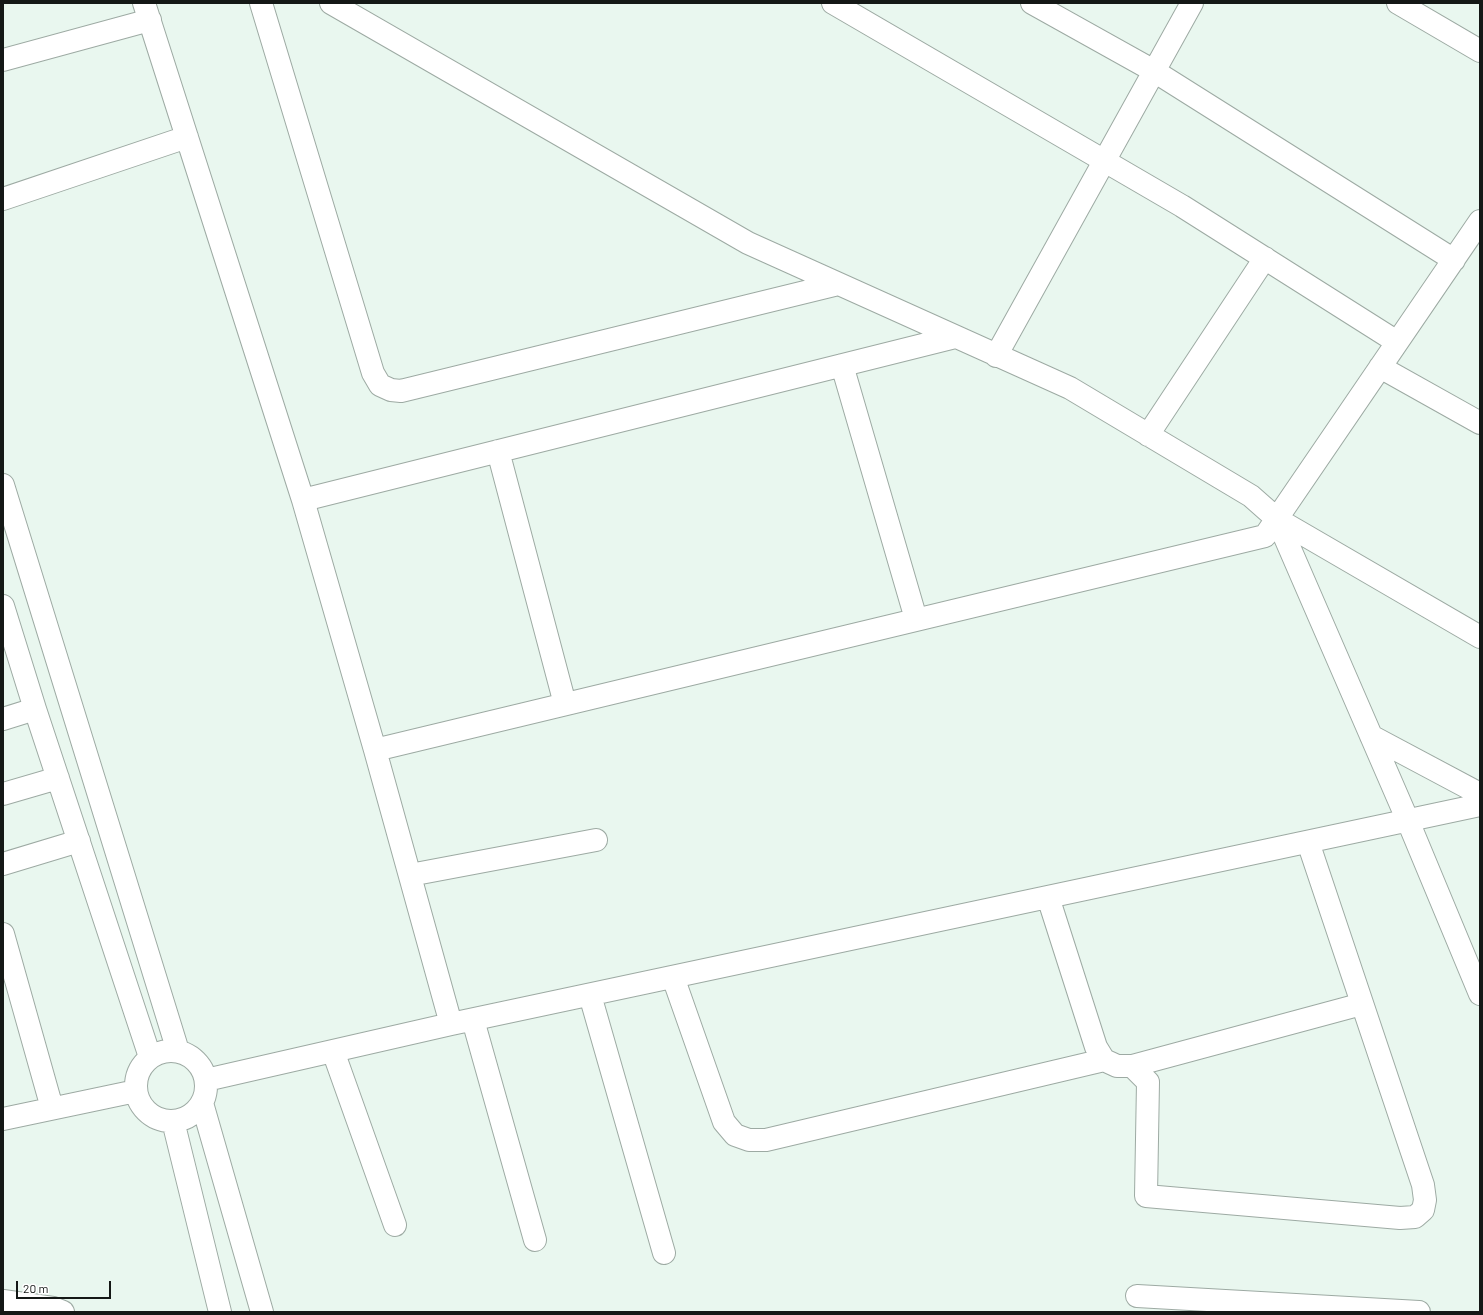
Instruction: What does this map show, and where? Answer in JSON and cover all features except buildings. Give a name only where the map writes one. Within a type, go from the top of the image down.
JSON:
[{"type":"street","points":[[261,3],[373,374],[380,385],[391,390],[401,391],[838,284]]},
{"type":"street","points":[[331,3],[748,244],[1070,388],[1251,496],[1277,519],[1480,637]]},
{"type":"street","points":[[833,3],[1182,206],[1397,342]]},
{"type":"street","points":[[1032,3],[1154,71],[1454,260]]},
{"type":"street","points":[[996,356],[1192,3]]},
{"type":"street","points":[[1398,3],[1480,51]]},
{"type":"street","points":[[3,60],[147,12],[303,500],[375,750],[451,1024]]},
{"type":"street","points":[[3,199],[187,137]]},
{"type":"street","points":[[375,750],[1265,536],[1454,260],[1477,232]]},
{"type":"street","points":[[1148,435],[1264,258]]},
{"type":"street","points":[[303,500],[955,337]]},
{"type":"street","points":[[842,365],[916,619]]},
{"type":"street","points":[[1380,367],[1480,423]]},
{"type":"street","points":[[498,451],[565,704]]},
{"type":"street","points":[[3,485],[178,1051]]},
{"type":"street","points":[[1277,519],[1408,821],[1480,994]]},
{"type":"street","points":[[3,606],[35,709],[150,1057]]},
{"type":"street","points":[[3,719],[35,709]]},
{"type":"street","points":[[1371,736],[1480,794]]},
{"type":"street","points":[[3,794],[58,778]]},
{"type":"street","points":[[206,1080],[451,1024],[1480,805]]},
{"type":"street","points":[[410,875],[596,840]]},
{"type":"street","points":[[3,864],[79,841]]},
{"type":"street","points":[[1132,1066],[1148,1082],[1146,1196],[1400,1218],[1415,1216],[1423,1210],[1425,1200],[1423,1185],[1308,842]]},
{"type":"street","points":[[1048,897],[1096,1047],[1104,1060],[1117,1066],[1132,1066],[1362,1004]]},
{"type":"street","points":[[3,934],[52,1108]]},
{"type":"street","points":[[674,977],[724,1122],[735,1135],[749,1140],[766,1140],[1104,1060]]},
{"type":"street","points":[[590,995],[664,1253]]},
{"type":"street","points":[[473,1020],[534,1240]]},
{"type":"street","points":[[178,1051],[193,1059],[199,1065],[206,1080],[206,1092],[202,1103],[194,1112],[185,1118],[173,1121],[160,1120],[148,1114],[140,1104],[135,1081],[138,1072],[150,1057],[159,1053],[178,1051]]},
{"type":"street","points":[[333,1051],[395,1225]]},
{"type":"street","points":[[3,1119],[136,1091]]},
{"type":"street","points":[[202,1103],[262,1312]]},
{"type":"street","points":[[173,1121],[220,1312]]},
{"type":"street","points":[[1137,1296],[1419,1312]]},
{"type":"street","points":[[3,1301],[53,1308],[63,1312]]}]
